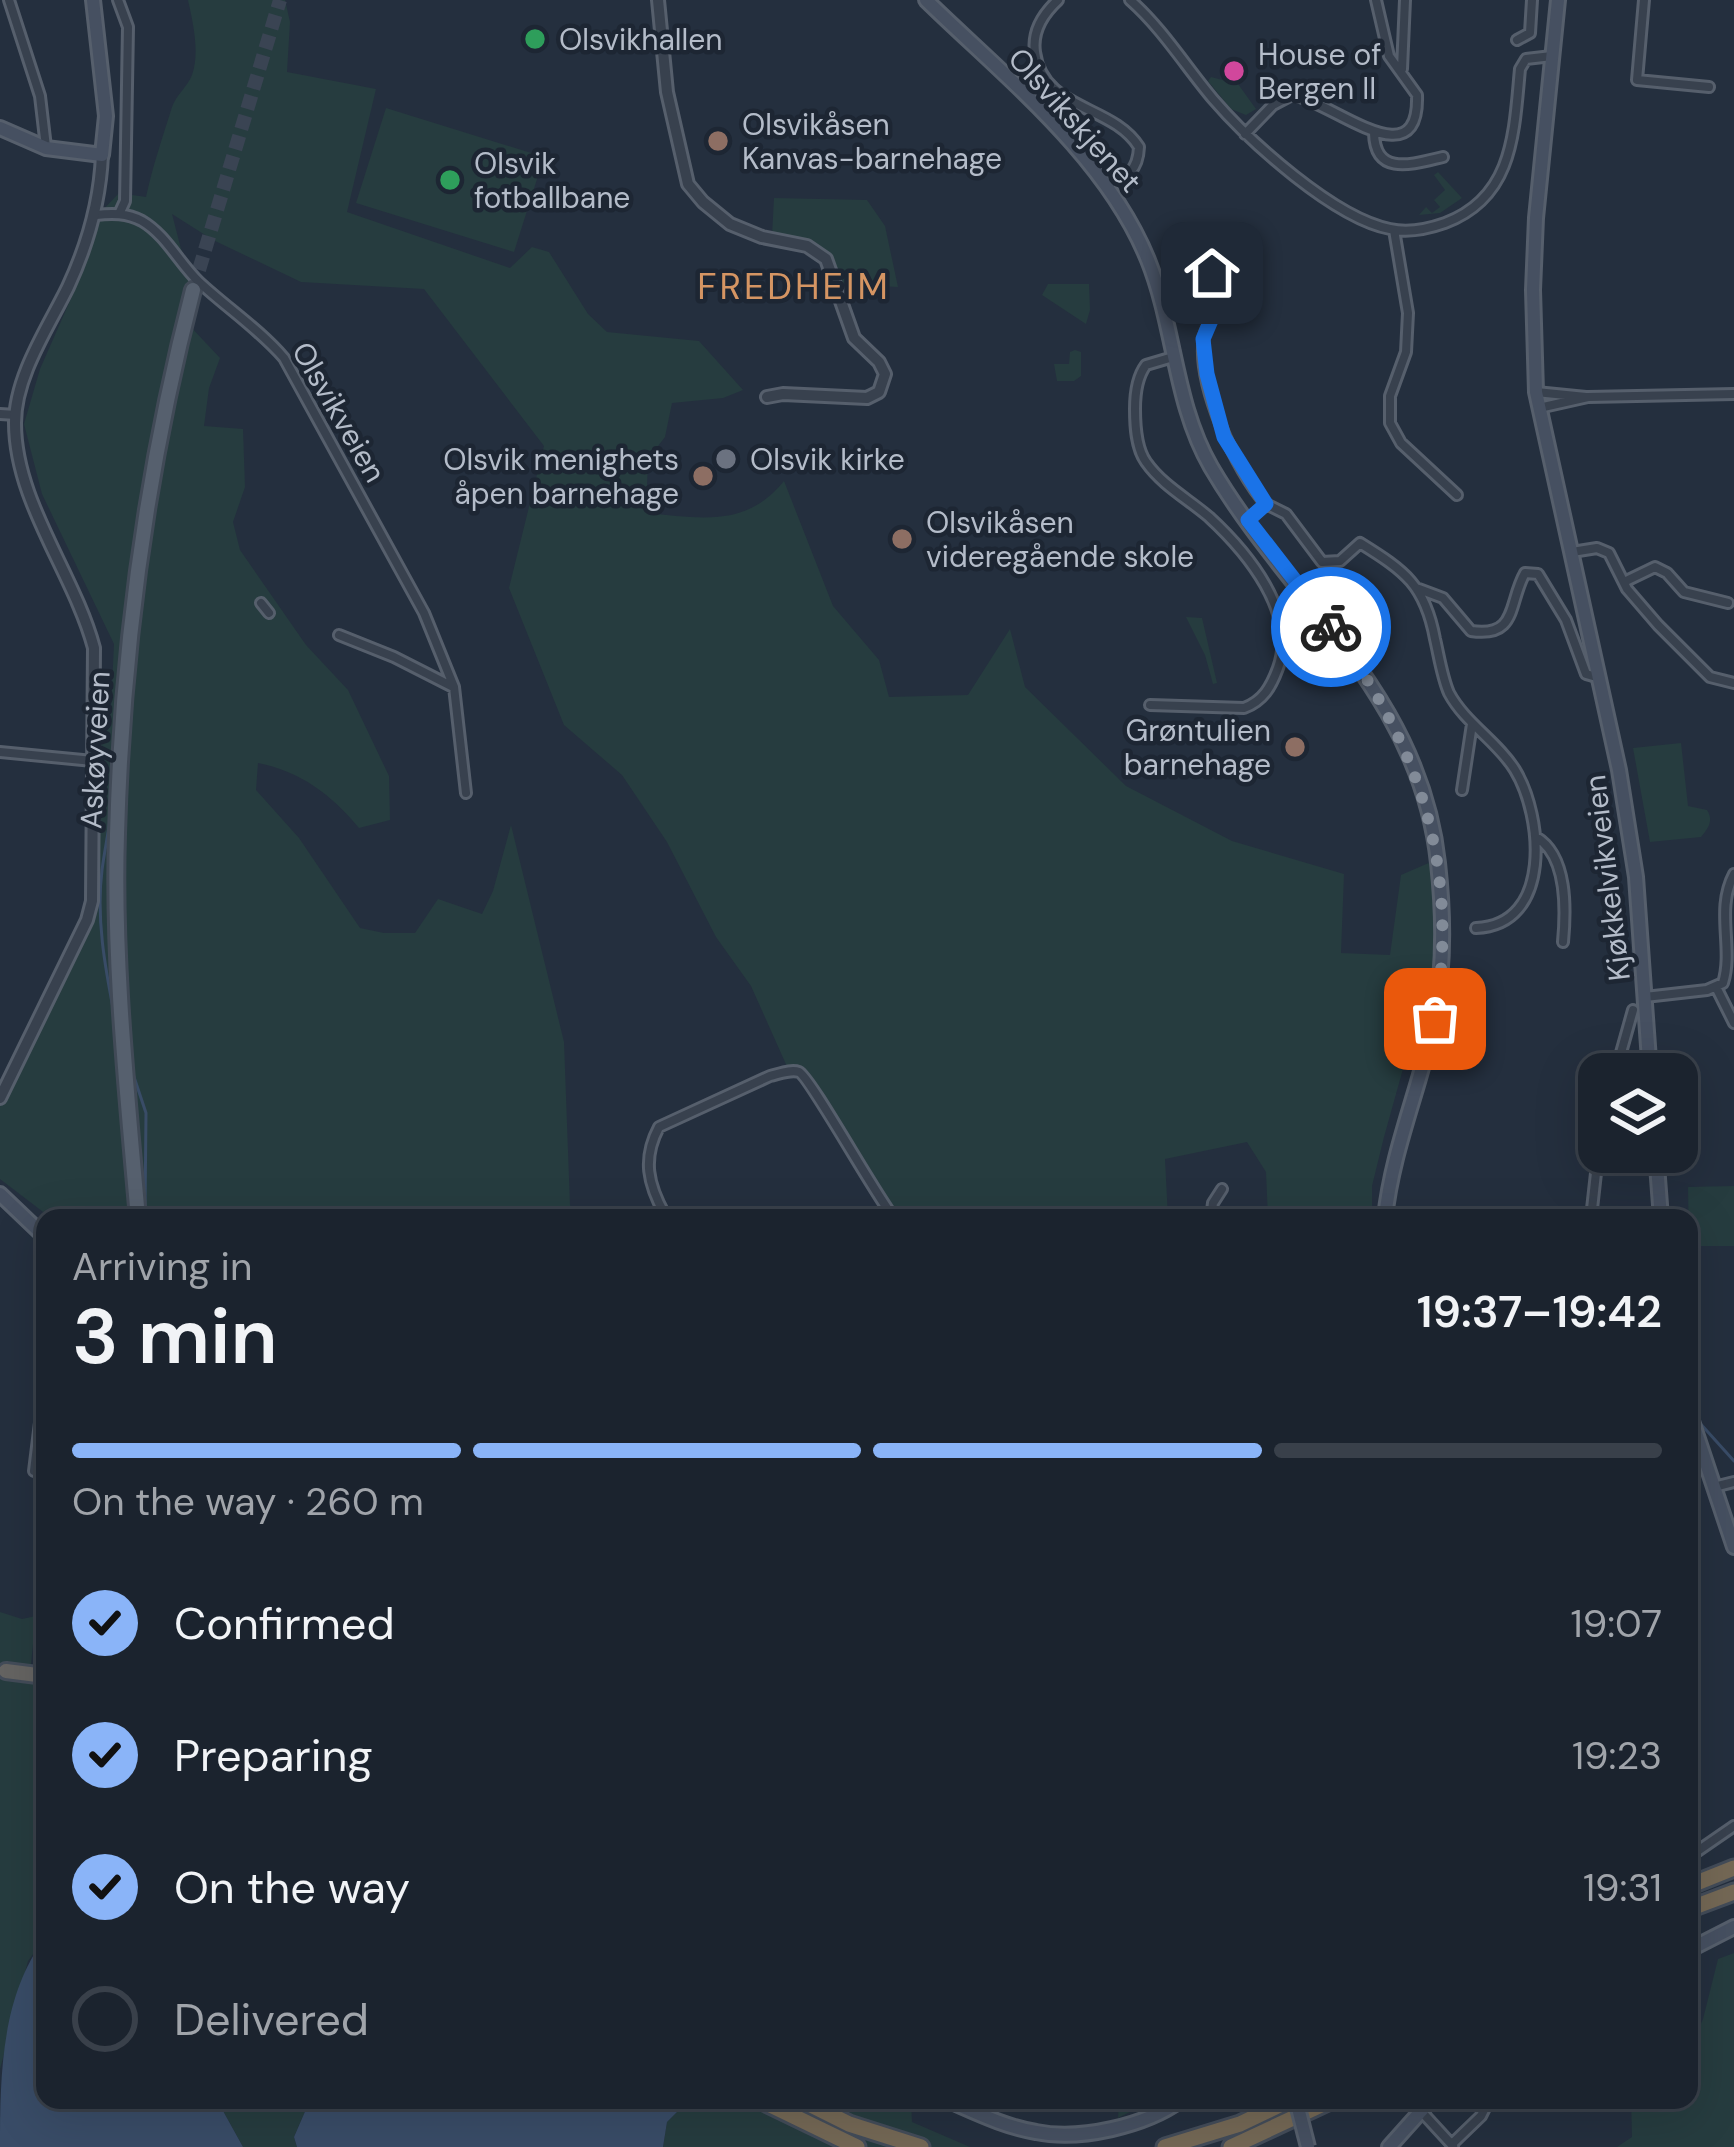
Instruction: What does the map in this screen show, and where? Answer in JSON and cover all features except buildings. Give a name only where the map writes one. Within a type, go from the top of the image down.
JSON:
[{"type":"highway","points":[[6,1671],[36,1676]]},
{"type":"highway","points":[[1698,1882],[1734,1868]]},
{"type":"highway","points":[[1698,1906],[1734,1892]]},
{"type":"highway","points":[[779,2109],[857,2147]]},
{"type":"highway","points":[[819,2109],[921,2147]]},
{"type":"highway","points":[[1162,2147],[1167,2140],[1252,2109]]},
{"type":"highway","points":[[1162,2147],[1273,2109]]},
{"type":"highway","points":[[1231,2147],[1313,2109]]},
{"type":"highway","points":[[1263,2147],[1328,2109]]},
{"type":"main road","points":[[0,128],[46,148],[102,155],[106,116],[94,0]]},
{"type":"main road","name":"Olsvikskjenet","points":[[926,0],[1002,73],[1107,184],[1127,212],[1149,262],[1183,398],[1208,462],[1360,664],[1420,784],[1438,858],[1443,951],[1424,1064],[1386,1209]]},
{"type":"main road","name":"Kjøkkelvikveien","points":[[1558,0],[1532,290],[1536,392],[1619,770],[1636,877],[1649,1053]]},
{"type":"main road","name":"Askøyveien","points":[[137,1209],[118,934],[116,836],[125,684],[166,399],[193,290]]},
{"type":"main road","points":[[1658,1173],[1660,1209]]},
{"type":"main road","points":[[0,1194],[36,1228]]},
{"type":"main road","points":[[1698,1440],[1734,1546]]},
{"type":"main road","points":[[1698,1946],[1731,1929]]},
{"type":"main road","points":[[970,2109],[1015,2127],[1058,2134],[1136,2122],[1163,2109]]},
{"type":"main road","points":[[1296,2109],[1308,2147]]},
{"type":"main road","points":[[1389,2147],[1422,2109]]},
{"type":"street","points":[[9,0],[40,96],[46,148]]},
{"type":"street","points":[[96,215],[119,213],[124,206],[128,27],[118,0]]},
{"type":"street","points":[[658,0],[677,148],[688,184],[730,224],[762,237],[807,246],[826,259],[854,338],[885,374],[879,392],[867,398],[767,397]]},
{"type":"street","points":[[1058,0],[1041,20],[1036,35],[1041,73],[1062,97],[1128,133],[1139,147],[1130,174],[1107,184]]},
{"type":"street","points":[[1130,0],[1245,134],[1275,161],[1342,206],[1394,230],[1446,223],[1488,195],[1513,146],[1520,69],[1526,59],[1552,56]]},
{"type":"street","points":[[1245,134],[1273,105],[1292,95],[1320,103],[1374,133],[1396,137],[1414,122],[1417,95],[1389,56],[1376,0]]},
{"type":"street","points":[[1402,69],[1405,0]]},
{"type":"street","points":[[1517,40],[1530,33],[1532,0]]},
{"type":"street","points":[[1644,0],[1637,80],[1708,88]]},
{"type":"street","points":[[1374,133],[1375,149],[1390,165],[1443,157]]},
{"type":"street","points":[[0,1098],[88,920],[94,863],[94,647],[85,614],[23,472],[16,415],[31,363],[96,215],[102,155]]},
{"type":"street","name":"Olsvikveien","points":[[119,213],[140,220],[162,236],[195,279],[257,329],[284,358],[424,613],[454,687],[466,793]]},
{"type":"street","points":[[1394,230],[1408,313],[1406,352],[1390,396],[1390,423],[1401,443],[1457,495]]},
{"type":"street","points":[[1212,273],[1215,311],[1203,339],[1224,437],[1266,504],[1286,514],[1322,562],[1340,561],[1359,542],[1396,565],[1418,589],[1431,616],[1449,693],[1514,768],[1523,788],[1536,837],[1536,872],[1526,897],[1497,923],[1476,928]]},
{"type":"street","points":[[1150,705],[1230,708],[1256,703],[1277,670],[1284,638],[1278,611],[1251,566],[1210,518],[1145,460],[1138,444],[1135,409],[1142,371],[1152,362],[1174,357]]},
{"type":"street","points":[[1536,392],[1588,398],[1734,394]]},
{"type":"street","points":[[1538,409],[1588,398]]},
{"type":"street","points":[[0,414],[16,415]]},
{"type":"street","points":[[1248,520],[1266,504]]},
{"type":"street","points":[[1572,552],[1604,549],[1614,558],[1635,600],[1700,668],[1715,681],[1734,682]]},
{"type":"street","points":[[1624,582],[1655,567],[1684,592],[1728,603]]},
{"type":"street","name":"Kjøkkelvikveien","points":[[1418,589],[1444,598],[1471,631],[1486,633],[1500,629],[1508,620],[1526,573],[1538,574],[1566,620],[1586,674],[1600,678]]},
{"type":"street","points":[[261,604],[269,613]]},
{"type":"street","points":[[339,635],[454,687]]},
{"type":"street","points":[[1462,790],[1472,722]]},
{"type":"street","points":[[0,752],[94,760]]},
{"type":"street","points":[[1536,837],[1549,848],[1563,888],[1563,942]]},
{"type":"street","points":[[1645,997],[1716,987],[1730,966],[1725,906],[1734,874]]},
{"type":"street","points":[[1716,987],[1734,1023]]},
{"type":"street","points":[[1621,1053],[1633,1010]]},
{"type":"street","points":[[0,1065],[10,1078]]},
{"type":"street","points":[[662,1209],[647,1174],[659,1126],[789,1071],[800,1072],[811,1083],[848,1151],[888,1209]]},
{"type":"street","points":[[1592,1209],[1596,1173]]},
{"type":"street","points":[[1212,1209],[1222,1189]]},
{"type":"street","points":[[34,1471],[36,1455]]},
{"type":"street","points":[[1713,1487],[1734,1482]]},
{"type":"street","points":[[1698,1851],[1734,1826]]},
{"type":"street","points":[[1429,2109],[1454,2145],[1485,2109]]},
{"type":"green space","points":[[188,0],[285,0],[290,22],[287,72],[376,89],[347,212],[510,268],[532,247],[549,252],[588,314],[607,332],[699,341],[743,390],[723,398],[672,403],[665,437],[648,459],[646,513],[704,517],[738,513],[754,507],[784,481],[833,606],[879,660],[889,697],[968,695],[1010,629],[1025,687],[1126,786],[1232,841],[1344,874],[1341,953],[1390,955],[1401,875],[1431,862],[1438,944],[1435,976],[1413,1033],[1384,1137],[1372,1186],[1372,1209],[1268,1209],[1266,1172],[1247,1142],[1165,1159],[1168,1209],[888,1209],[800,1072],[789,1071],[751,986],[716,937],[667,842],[622,775],[564,725],[509,588],[544,446],[424,289],[301,282],[213,240],[172,214],[195,279],[188,324],[220,358],[209,388],[204,426],[243,429],[245,487],[233,522],[240,550],[306,645],[348,690],[389,776],[390,820],[359,828],[314,786],[258,763],[256,790],[299,838],[360,928],[384,933],[415,933],[438,899],[482,914],[511,825],[564,1042],[572,1209],[39,1209],[0,1179],[0,1104],[93,915],[84,756],[111,707],[114,644],[42,494],[24,424],[100,213],[119,193],[146,197],[172,107],[190,79],[195,38]]},
{"type":"green space","points":[[1211,77],[1238,84],[1256,109],[1246,115],[1231,109],[1208,81]]},
{"type":"green space","name":"Olsvik fotballbane","points":[[386,108],[544,157],[514,252],[356,203]]},
{"type":"green space","points":[[1438,172],[1462,198],[1440,213],[1419,215],[1426,207],[1432,213],[1440,207],[1434,200],[1445,190],[1434,175]]},
{"type":"green space","points":[[774,198],[867,200],[885,226],[898,287],[842,284],[830,263],[815,250],[772,236]]},
{"type":"green space","points":[[1048,284],[1089,284],[1086,324],[1042,295]]},
{"type":"green space","points":[[1070,352],[1081,352],[1081,376],[1057,381],[1054,364],[1069,364]]},
{"type":"green space","points":[[1186,617],[1202,618],[1217,683],[1213,684]]},
{"type":"green space","points":[[1681,743],[1688,806],[1707,810],[1709,824],[1701,837],[1650,842],[1633,748]]},
{"type":"green space","points":[[1734,1186],[1734,1246],[1698,1246],[1698,1209],[1688,1209],[1688,1187]]},
{"type":"green space","points":[[0,1612],[22,1619],[36,1616],[30,1673],[36,1691],[36,1950],[28,1961],[0,2069]]},
{"type":"green space","points":[[1734,1953],[1734,2147],[1617,2147],[1632,2137],[1631,2109],[1698,2109],[1698,2030],[1718,1959]]},
{"type":"green space","points":[[222,2109],[306,2109],[294,2137],[297,2147],[243,2147]]},
{"type":"green space","points":[[680,2109],[911,2109],[912,2122],[970,2147],[663,2147],[667,2122]]},
{"type":"water","points":[[36,1952],[36,2109],[222,2109],[243,2147],[0,2147],[6,2038]]},
{"type":"water","points":[[306,2109],[680,2109],[667,2122],[663,2147],[297,2147],[294,2137]]},
{"type":"waterway","points":[[117,710],[120,678]]},
{"type":"waterway","points":[[112,803],[100,906],[114,1013]]},
{"type":"waterway","points":[[133,1074],[146,1113],[145,1209]]},
{"type":"waterway","points":[[1698,1421],[1734,1461]]},
{"type":"tunnel","points":[[193,290],[280,0]]},
{"type":"way so far","points":[[1331,627],[1360,664],[1393,720],[1420,784],[1438,858],[1443,928],[1435,1019]]},
{"type":"place","name":"Olsvikhallen","points":[[535,39]]},
{"type":"place","name":"House of Bergen II","points":[[1234,71]]},
{"type":"place","name":"Olsvikåsen Kanvas-barnehage","points":[[718,141]]},
{"type":"place","name":"Olsvik fotballbane","points":[[450,180]]},
{"type":"place","name":"Olsvik kirke","points":[[726,459]]},
{"type":"place","name":"Olsvik menighets åpen barnehage","points":[[703,476]]},
{"type":"place","name":"Olsvikåsen videregående skole","points":[[902,539]]},
{"type":"place","name":"Grøntulien barnehage","points":[[1295,747]]},
{"type":"district","name":"FREDHEIM","points":[[794,286]]},
{"type":"route","points":[[1212,273],[1215,311],[1203,339],[1203,355],[1224,437],[1266,504],[1248,520],[1331,627]]}]
